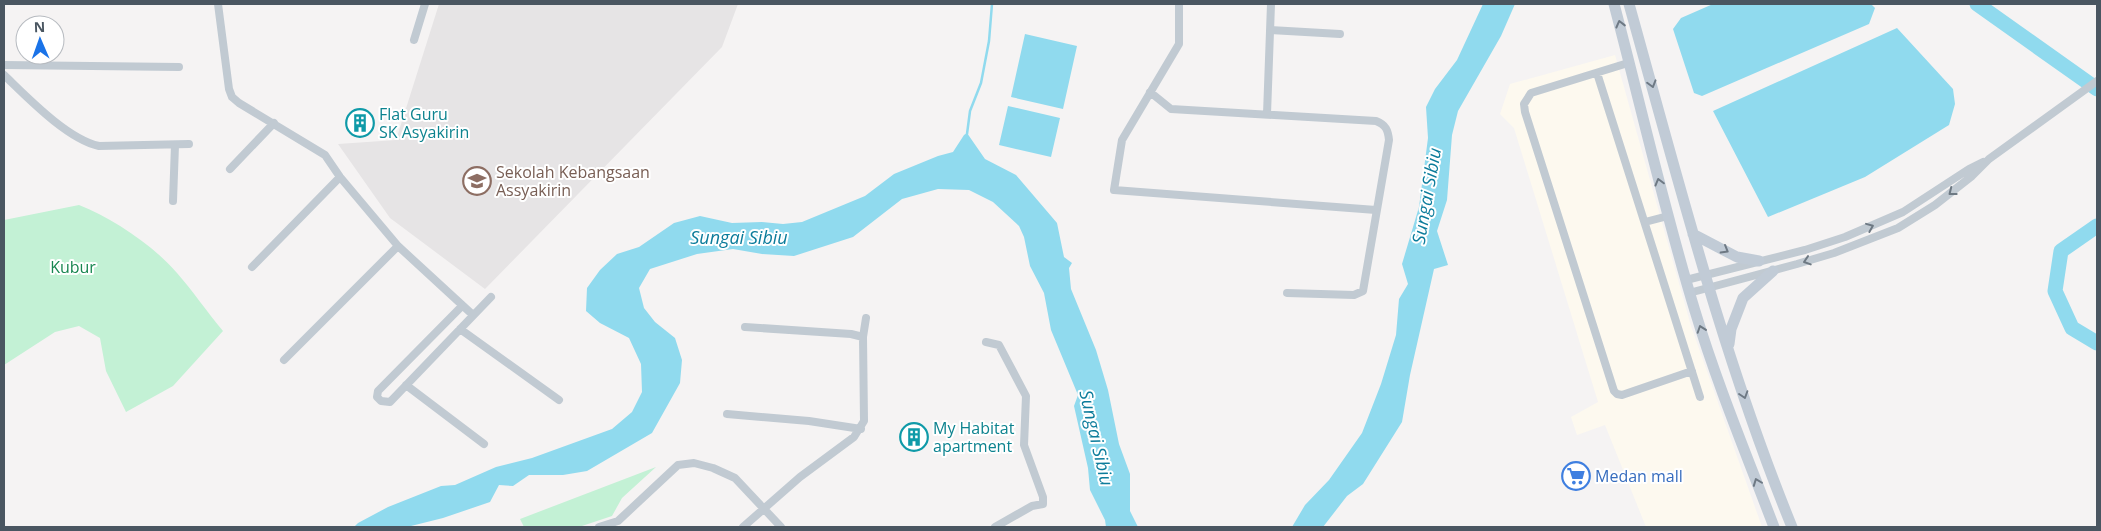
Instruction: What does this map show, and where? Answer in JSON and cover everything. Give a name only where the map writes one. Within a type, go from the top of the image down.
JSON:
[{"type":"street","points":[[218,4],[229,89],[232,97],[320,151],[328,158],[340,178],[398,246],[473,315]]},
{"type":"street","points":[[414,40],[425,4]]},
{"type":"street","points":[[1179,4],[1179,44],[1122,140],[1114,190],[1376,210]]},
{"type":"street","points":[[1267,114],[1271,4]]},
{"type":"street","points":[[1614,4],[1686,280],[1718,381],[1774,527]]},
{"type":"street","points":[[1629,4],[1693,234],[1770,473],[1792,527]]},
{"type":"street","points":[[1270,30],[1340,34]]},
{"type":"street","points":[[1628,63],[1531,93],[1524,104],[1525,112],[1614,391],[1622,395],[1692,371]]},
{"type":"street","points":[[4,65],[179,67]]},
{"type":"street","points":[[1597,73],[1700,397]]},
{"type":"street","points":[[4,75],[37,107],[90,144],[99,146],[189,144]]},
{"type":"street","points":[[1690,293],[1834,253],[1898,228],[1935,205],[1972,176],[1989,159],[2097,80]]},
{"type":"street","points":[[1150,92],[1171,109],[1376,121],[1383,124],[1388,130],[1389,140],[1363,291],[1354,295],[1287,293]]},
{"type":"street","points":[[230,169],[274,123]]},
{"type":"street","points":[[173,201],[175,145]]},
{"type":"street","points":[[1686,280],[1813,247],[1878,224],[1903,212],[1930,196],[1968,169],[1989,159]]},
{"type":"street","points":[[252,267],[340,178]]},
{"type":"street","points":[[1645,222],[1668,216]]},
{"type":"street","points":[[1693,234],[1737,257],[1758,261]]},
{"type":"street","points":[[284,360],[398,246]]},
{"type":"street","points":[[1729,348],[1731,329],[1743,298],[1773,271]]},
{"type":"street","points":[[462,306],[378,390],[377,397],[385,403],[390,402],[491,297]]},
{"type":"street","points":[[743,527],[800,477],[854,437],[860,429],[864,421],[863,337],[866,318]]},
{"type":"street","points":[[745,327],[851,334],[863,337]]},
{"type":"street","points":[[460,329],[559,400]]},
{"type":"street","points":[[986,342],[999,345],[1026,396],[1024,445],[1043,496],[1043,504],[1032,506],[995,527]]},
{"type":"street","points":[[406,385],[484,444]]},
{"type":"street","points":[[727,414],[809,421],[860,429]]},
{"type":"street","points":[[599,527],[618,521],[678,465],[694,463],[726,472],[735,478],[781,527]]},
{"type":"shaded area","name":"Sekolah Kebangsaan Assyakirin","points":[[439,4],[738,4],[722,47],[485,289],[390,218],[338,144],[396,140]]},
{"type":"shaded area","points":[[1615,55],[1691,326],[1762,527],[1646,527],[1605,425],[1577,435],[1571,417],[1598,402],[1514,128],[1500,114],[1510,84]]},
{"type":"green space","name":"Kubur","points":[[79,205],[105,217],[131,233],[156,252],[183,280],[223,331],[173,386],[126,412],[106,371],[100,338],[79,326],[55,332],[4,365],[4,220]]},
{"type":"green space","points":[[656,467],[622,498],[612,516],[579,527],[524,527],[520,519]]},
{"type":"water","points":[[1483,4],[1515,4],[1501,36],[1458,111],[1452,135],[1447,200],[1437,231],[1448,265],[1434,269],[1410,375],[1402,422],[1363,484],[1347,496],[1323,527],[1292,527],[1305,505],[1329,480],[1362,433],[1381,384],[1396,335],[1399,299],[1408,284],[1402,264],[1419,207],[1428,138],[1426,107],[1435,89],[1457,60]]},
{"type":"water","points":[[1713,4],[1871,4],[1875,8],[1869,24],[1702,96],[1694,93],[1673,29],[1681,18]]},
{"type":"water","points":[[1897,28],[1953,89],[1955,104],[1949,125],[1865,177],[1768,217],[1713,111]]},
{"type":"water","points":[[1025,34],[1077,46],[1063,109],[1011,97]]},
{"type":"water","points":[[1008,106],[1060,118],[1051,157],[999,145]]},
{"type":"water","points":[[967,133],[985,159],[1016,175],[1057,223],[1064,257],[1072,263],[1069,268],[1071,289],[1096,350],[1108,390],[1119,444],[1130,474],[1130,511],[1138,527],[1106,527],[1105,520],[1090,490],[1088,468],[1074,406],[1078,395],[1051,330],[1044,293],[1030,266],[1024,237],[1019,226],[993,202],[969,190],[938,189],[902,199],[853,237],[794,256],[762,254],[733,249],[697,254],[650,269],[639,288],[644,308],[655,322],[675,338],[682,360],[680,383],[652,433],[587,471],[563,475],[529,475],[513,486],[499,485],[490,502],[443,518],[407,527],[354,527],[388,507],[441,486],[455,485],[496,467],[532,458],[612,429],[632,412],[642,392],[641,364],[629,338],[600,323],[586,311],[587,288],[600,270],[617,254],[639,247],[674,223],[700,216],[732,223],[762,222],[783,224],[802,222],[865,196],[894,174],[953,152]]},
{"type":"waterway","points":[[967,134],[970,111],[981,83],[989,41],[992,4]]},
{"type":"waterway","name":"Sungai Sibiu","points":[[1977,4],[2097,89]]},
{"type":"waterway","name":"Sungai Sibiu","points":[[2097,226],[2061,251],[2055,291],[2072,328],[2097,343]]},
{"type":"place","name":"Flat Guru SK Asyakirin","points":[[360,123]]},
{"type":"place","name":"Sekolah Kebangsaan Assyakirin","points":[[477,181]]},
{"type":"place","name":"My Habitat apartment","points":[[914,437]]},
{"type":"place","name":"Medan mall","points":[[1576,476]]}]
